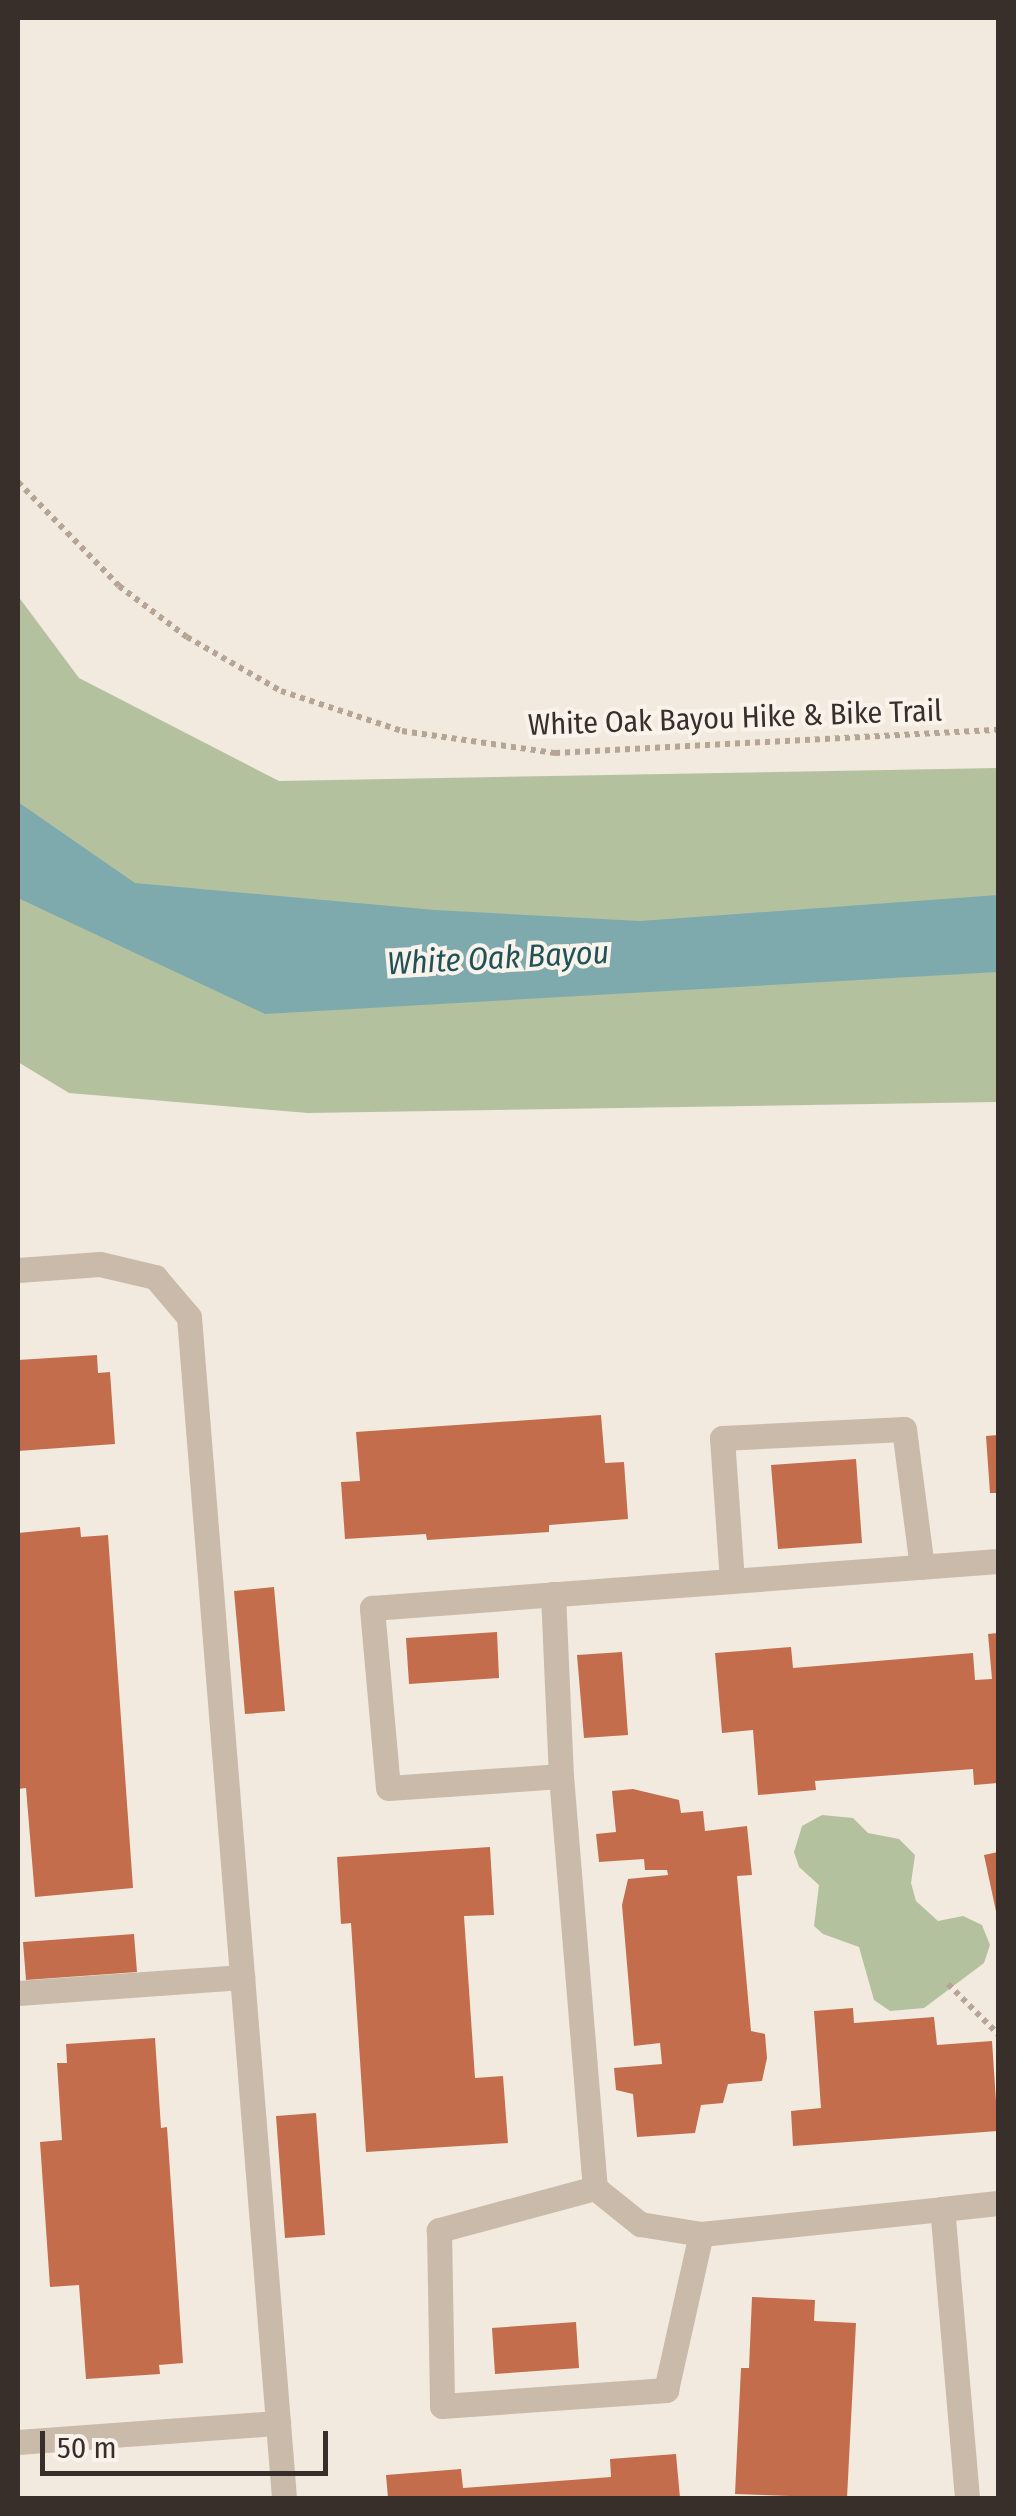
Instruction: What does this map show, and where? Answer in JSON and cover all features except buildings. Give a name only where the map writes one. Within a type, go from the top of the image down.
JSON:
[{"type":"lane","points":[[18,1270],[100,1264],[155,1277],[190,1317],[284,2498]]},
{"type":"lane","points":[[732,1581],[722,1438],[904,1429],[922,1567]]},
{"type":"lane","points":[[561,1776],[388,1788],[372,1608],[998,1562]]},
{"type":"lane","points":[[554,1594],[561,1776],[595,2188],[640,2224],[701,2234],[998,2204]]},
{"type":"lane","points":[[18,1993],[242,1977]]},
{"type":"lane","points":[[595,2188],[439,2230],[442,2406],[666,2390],[701,2234]]},
{"type":"lane","points":[[942,2209],[967,2498]]},
{"type":"lane","points":[[18,2442],[278,2423]]},
{"type":"path","name":"White Oak Bayou Hike & Bike Trail","points":[[18,482],[119,586],[188,637],[281,692],[402,732],[555,752],[998,730]]},
{"type":"path","points":[[948,1984],[998,2034]]},
{"type":"green space","points":[[18,596],[79,678],[279,781],[998,768],[998,1102],[308,1113],[69,1093],[18,1062]]},
{"type":"green space","points":[[822,1815],[853,1818],[868,1833],[899,1839],[915,1855],[911,1883],[916,1901],[938,1921],[963,1916],[982,1925],[990,1945],[984,1963],[924,2008],[890,2011],[874,2000],[859,1947],[823,1934],[814,1926],[819,1885],[799,1867],[794,1852],[802,1826]]},
{"type":"water","name":"White Oak Bayou","points":[[18,802],[135,883],[435,910],[640,921],[998,895],[998,972],[265,1014],[18,898]]}]
